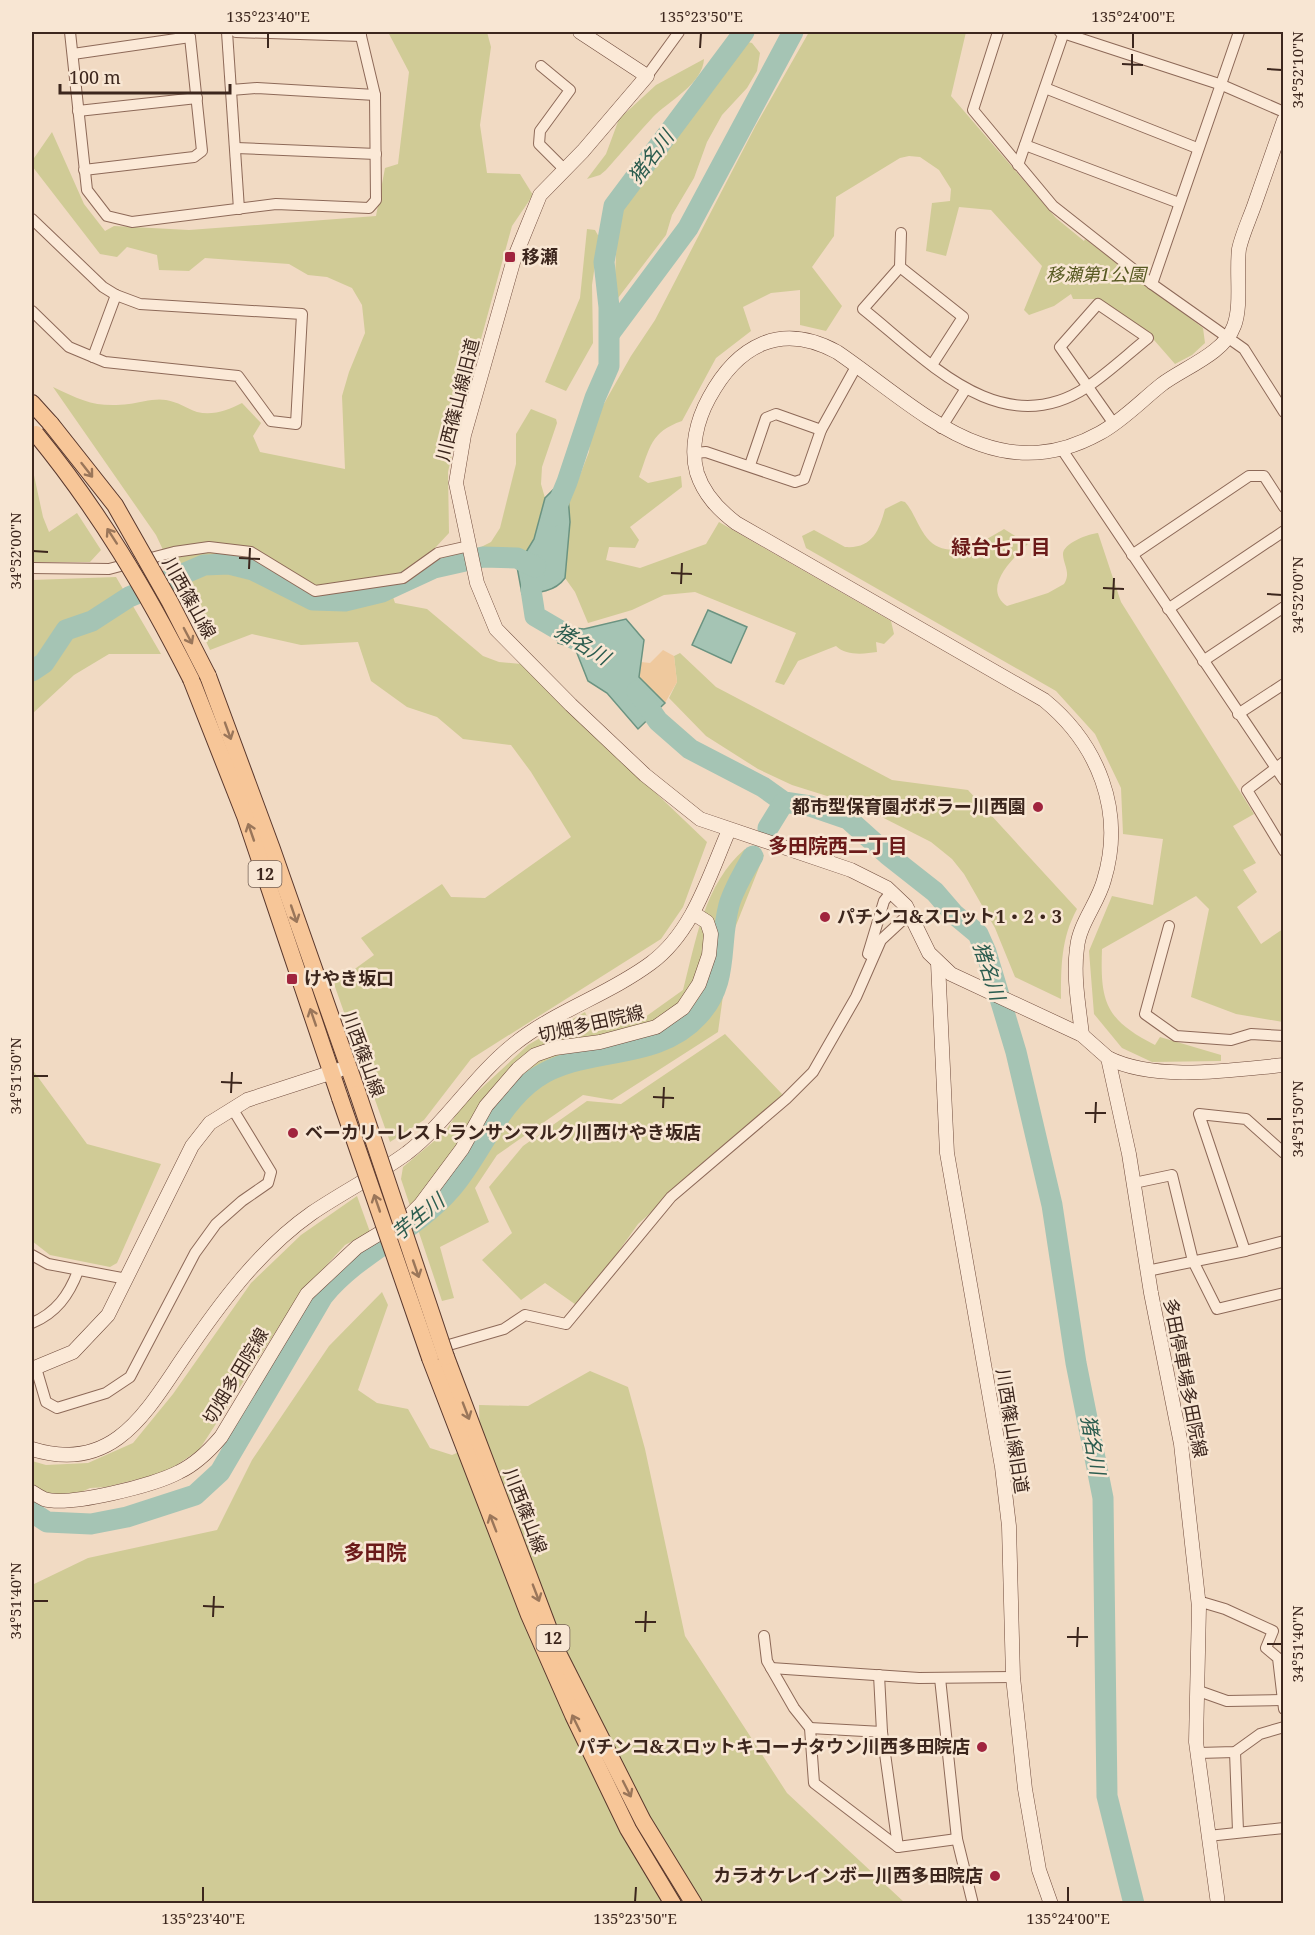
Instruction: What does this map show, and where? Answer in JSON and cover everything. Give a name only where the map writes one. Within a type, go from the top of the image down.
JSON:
[{"type":"main road","name":"川西篠山線","points":[[32,403],[115,504],[176,613],[200,677],[272,849],[339,1070],[340,1098],[558,1653],[644,1821],[694,1904]]},
{"type":"main road","name":"川西篠山線","points":[[34,431],[111,534],[200,677]]},
{"type":"main road","name":"川西篠山線","points":[[339,1070],[358,1094],[439,1354],[529,1615],[573,1715],[628,1829],[674,1904]]},
{"type":"street","points":[[70,32],[87,190],[106,216],[132,222],[276,204],[369,208],[376,200],[375,95],[361,34],[236,32]]},
{"type":"street","points":[[227,32],[239,209]]},
{"type":"street","points":[[580,32],[647,76]]},
{"type":"street","name":"川西篠山線旧道","points":[[679,32],[647,76],[583,151],[540,195],[514,259],[464,435],[456,483],[477,583],[496,628],[571,705],[645,775],[700,819],[729,830]]},
{"type":"street","points":[[998,32],[973,110],[1053,206],[1152,284],[1244,349],[1284,412]]},
{"type":"street","points":[[1018,165],[1063,32],[1222,85],[1284,112]]},
{"type":"street","points":[[1152,284],[1197,148],[1222,85],[1239,32]]},
{"type":"street","points":[[72,54],[188,34],[197,98],[202,151],[194,157],[84,170]]},
{"type":"street","points":[[541,66],[570,90],[540,131],[539,144],[564,169]]},
{"type":"street","points":[[231,90],[257,88],[375,95]]},
{"type":"street","points":[[1045,88],[1197,148]]},
{"type":"street","points":[[78,111],[197,98]]},
{"type":"street","points":[[1082,1035],[1077,946],[1104,882],[1110,858],[1112,830],[1102,776],[1091,753],[1076,731],[1044,700],[736,523],[718,508],[705,491],[697,473],[694,453],[695,433],[706,404],[722,374],[744,354],[774,341],[807,340],[823,344],[941,428],[966,441],[1013,452],[1061,448],[1100,434],[1176,373],[1213,351],[1228,337],[1235,326],[1240,247],[1284,120]]},
{"type":"street","points":[[1025,145],[1179,203]]},
{"type":"street","points":[[236,148],[376,154]]},
{"type":"street","points":[[32,219],[103,287],[116,295],[140,304],[302,314],[296,424],[271,421],[238,376],[105,362],[69,347],[32,311]]},
{"type":"street","points":[[901,233],[900,267],[864,309],[965,390],[1011,406],[1033,407],[1051,404],[1087,387],[1148,338],[1098,304],[1060,347],[1087,387],[1114,424]]},
{"type":"street","points":[[900,267],[963,317],[932,364]]},
{"type":"street","points":[[93,357],[116,295]]},
{"type":"street","points":[[694,453],[706,452],[795,482],[804,479],[820,430],[857,366]]},
{"type":"street","points":[[941,428],[965,390]]},
{"type":"street","points":[[750,465],[766,418],[776,414],[820,430]]},
{"type":"street","points":[[1061,448],[1238,714],[1280,765],[1284,780]]},
{"type":"street","points":[[1132,555],[1249,476],[1264,476],[1284,507]]},
{"type":"street","points":[[1168,609],[1284,531]]},
{"type":"street","points":[[32,568],[109,568],[174,552],[209,547],[250,552],[315,591],[403,578],[438,553],[471,555]]},
{"type":"street","points":[[1203,661],[1284,607]]},
{"type":"street","points":[[1238,714],[1284,684]]},
{"type":"street","points":[[1280,765],[1247,790],[1284,851]]},
{"type":"street","points":[[32,1449],[58,1454],[88,1452],[117,1440],[133,1428],[150,1410],[184,1356],[253,1264],[284,1236],[311,1214],[407,1153],[431,1132],[480,1074],[514,1045],[537,1028],[653,962],[673,942],[693,913],[729,830],[851,870],[891,892],[909,914],[928,953],[951,974],[1082,1035],[1108,1058],[1124,1066],[1161,1073],[1284,1065]]},
{"type":"street","points":[[855,997],[884,902],[891,892]]},
{"type":"street","name":"切畑多田院線","points":[[32,1492],[45,1499],[76,1499],[152,1484],[181,1472],[206,1455],[221,1437],[307,1294],[357,1246],[410,1215],[421,1204],[462,1149],[486,1106],[518,1070],[535,1055],[555,1048],[600,1042],[656,1027],[683,1008],[699,984],[709,955],[711,934],[707,922],[693,913]]},
{"type":"street","points":[[439,1354],[504,1329],[525,1315],[566,1324],[671,1197],[786,1099],[813,1072],[855,997],[880,940],[909,914]]},
{"type":"street","points":[[1169,926],[1144,1014],[1176,1036],[1230,1040],[1251,1034],[1284,1036]]},
{"type":"street","name":"川西篠山線旧道","points":[[938,963],[947,1153],[1002,1467],[1009,1526],[1013,1677],[1024,1789],[1039,1870],[1051,1904]]},
{"type":"street","name":"多田停車場多田院線","points":[[1108,1058],[1134,1183],[1147,1271],[1181,1444],[1198,1601],[1196,1690],[1198,1753],[1218,1904]]},
{"type":"street","points":[[232,1108],[271,1173],[268,1183],[242,1201],[216,1224],[195,1253],[130,1377],[106,1393],[57,1408],[46,1402],[34,1369],[73,1352],[97,1330],[108,1316],[192,1146],[210,1123],[232,1108],[246,1100],[339,1070]]},
{"type":"street","points":[[1245,1251],[1199,1114],[1246,1119],[1284,1153]]},
{"type":"street","points":[[1134,1183],[1172,1175],[1193,1261],[1217,1309],[1284,1293]]},
{"type":"street","points":[[1147,1271],[1245,1251],[1284,1240]]},
{"type":"street","points":[[32,1255],[48,1264],[127,1279]]},
{"type":"street","points":[[32,1323],[58,1307],[71,1290],[78,1271]]},
{"type":"street","points":[[1196,1690],[1227,1701],[1283,1704],[1278,1658],[1266,1648],[1273,1631],[1226,1609],[1198,1601]]},
{"type":"street","points":[[764,1636],[771,1668],[794,1708],[810,1728],[814,1783],[898,1847],[957,1839]]},
{"type":"street","points":[[771,1668],[940,1678],[1013,1677]]},
{"type":"street","points":[[879,1675],[882,1732],[898,1847]]},
{"type":"street","points":[[940,1678],[957,1839],[973,1904]]},
{"type":"street","points":[[1198,1753],[1235,1752],[1260,1734],[1284,1727]]},
{"type":"street","points":[[810,1728],[882,1732]]},
{"type":"street","points":[[1235,1752],[1238,1831]]},
{"type":"street","points":[[1209,1836],[1238,1831],[1284,1828]]},
{"type":"green space","points":[[388,32],[487,32],[491,47],[480,125],[487,173],[520,174],[533,195],[512,226],[467,390],[448,472],[449,533],[392,594],[395,603],[427,609],[483,656],[499,662],[521,664],[707,842],[683,907],[661,939],[471,1059],[424,1120],[390,1142],[334,984],[374,955],[361,938],[442,884],[451,897],[485,898],[571,837],[531,772],[511,745],[463,739],[437,717],[407,707],[371,681],[358,642],[301,645],[252,634],[210,650],[156,535],[53,387],[81,400],[108,405],[162,400],[174,402],[197,412],[215,413],[242,403],[261,423],[253,436],[260,452],[345,469],[342,396],[365,333],[362,305],[352,288],[327,277],[308,275],[289,264],[205,258],[189,271],[159,270],[157,255],[127,247],[117,257],[100,254],[32,166],[32,161],[52,132],[84,204],[105,231],[114,226],[189,230],[376,216],[385,168],[398,164],[409,72]]},
{"type":"green space","name":"移瀬第1公園","points":[[809,32],[966,32],[951,96],[1056,218],[1203,328],[1205,343],[1192,355],[1175,364],[1154,340],[1095,299],[1073,299],[1071,294],[1054,306],[1029,315],[1024,310],[1042,266],[991,210],[959,207],[946,256],[926,251],[932,203],[950,201],[951,189],[939,170],[920,157],[900,158],[836,197],[834,236],[812,267],[842,306],[826,331],[800,325],[800,290],[771,293],[743,307],[751,331],[716,358],[682,421],[663,430],[653,442],[639,477],[648,483],[681,476],[682,487],[630,527],[639,540],[635,548],[609,547],[606,560],[640,568],[706,544],[719,522],[891,621],[894,634],[884,644],[876,642],[877,652],[850,653],[836,646],[798,661],[784,685],[775,682],[796,633],[695,592],[664,595],[632,610],[588,623],[575,592],[565,578],[569,503],[589,452],[591,433],[597,416],[631,356],[655,320],[756,125]]},
{"type":"green space","points":[[748,42],[752,43],[760,53],[757,71],[747,88],[722,115],[707,142],[694,178],[672,215],[666,235],[618,298],[615,276],[618,214],[733,53]]},
{"type":"green space","points":[[704,59],[698,76],[691,84],[653,117],[606,170],[600,175],[587,179],[606,154],[619,119],[656,85]]},
{"type":"green space","points":[[587,229],[595,230],[599,237],[592,285],[593,343],[566,391],[545,382],[580,298]]},
{"type":"green space","points":[[531,409],[556,419],[557,423],[542,467],[541,484],[545,498],[534,539],[517,567],[486,565],[478,553],[479,548],[491,542],[500,528],[516,464],[516,434]]},
{"type":"green space","points":[[32,466],[43,517],[49,532],[77,513],[101,550],[90,562],[32,562]]},
{"type":"green space","points":[[901,501],[908,506],[927,538],[935,545],[945,549],[966,548],[1004,529],[1028,544],[1008,565],[998,582],[997,591],[1000,599],[1007,606],[1048,593],[1064,584],[1067,573],[1064,551],[1071,543],[1098,533],[1121,602],[1254,814],[1233,826],[1256,863],[1243,870],[1257,892],[1237,907],[1261,944],[1283,929],[1283,1022],[1236,1014],[1191,997],[1209,909],[1196,896],[1102,949],[1105,997],[1116,1018],[1155,1045],[1160,1037],[1221,1055],[1221,1061],[1152,1062],[1122,1048],[1094,1014],[1089,951],[1112,896],[1153,905],[1163,839],[1123,834],[1121,788],[1095,734],[1056,691],[806,548],[802,536],[814,530],[845,547],[862,545],[868,542],[877,531],[885,509]]},
{"type":"green space","points":[[116,577],[161,654],[109,654],[74,675],[32,714],[32,580]]},
{"type":"green space","points":[[680,653],[716,687],[892,780],[968,790],[1077,909],[1065,942],[1061,999],[1015,977],[995,928],[964,874],[952,859],[931,842],[862,807],[792,785],[758,769],[706,736],[669,698],[677,682],[674,656]]},
{"type":"green space","points":[[745,849],[764,855],[731,938],[718,1032],[612,1100],[583,1095],[497,1155],[475,1188],[489,1222],[440,1247],[454,1298],[442,1301],[401,1179],[403,1167],[445,1132],[461,1107],[528,1045],[585,1012],[593,1030],[641,1020],[683,990],[703,914],[720,879]]},
{"type":"green space","points":[[725,1034],[783,1095],[638,1224],[579,1307],[545,1283],[521,1300],[482,1260],[512,1233],[489,1187],[523,1146],[587,1101],[621,1104]]},
{"type":"green space","points":[[32,1069],[87,1144],[161,1164],[117,1263],[110,1267],[50,1255],[32,1241]]},
{"type":"green space","points":[[357,1196],[370,1232],[345,1245],[300,1294],[199,1450],[166,1472],[106,1487],[90,1488],[77,1494],[49,1494],[32,1486],[32,1461],[46,1465],[88,1463],[133,1443],[173,1394],[251,1283],[301,1235]]},
{"type":"green space","points":[[382,1292],[388,1305],[358,1390],[377,1403],[408,1409],[430,1448],[452,1455],[480,1443],[479,1405],[528,1406],[590,1371],[628,1387],[645,1449],[685,1636],[787,1793],[905,1903],[32,1904],[32,1585],[88,1558],[217,1530],[252,1460],[329,1346]]},
{"type":"sand","points":[[663,650],[674,656],[677,682],[665,703],[639,677],[641,662],[650,663]]},
{"type":"water","points":[[559,484],[568,496],[570,522],[565,578],[551,589],[522,594],[517,567],[534,539],[545,498]]},
{"type":"water","points":[[708,610],[747,627],[731,663],[692,645]]},
{"type":"water","points":[[626,619],[644,640],[639,677],[665,703],[638,729],[607,693],[588,681],[575,648],[558,643],[565,627],[584,629]]},
{"type":"waterway","name":"猪名川","points":[[553,516],[595,398],[609,366],[609,307],[604,262],[614,206],[744,32]]},
{"type":"waterway","points":[[610,333],[688,228],[793,32]]},
{"type":"waterway","points":[[32,671],[44,663],[66,630],[92,621],[129,597],[204,565],[229,564],[253,570],[313,600],[345,601],[382,592],[434,568],[483,557],[517,558],[535,567]]},
{"type":"waterway","name":"猪名川","points":[[536,565],[531,590],[535,616],[588,647]]},
{"type":"waterway","name":"猪名川","points":[[637,691],[658,721],[690,749],[763,787],[784,802],[810,806],[848,819],[888,855],[935,892],[954,914],[978,934],[986,952],[1016,1052],[1052,1205],[1076,1363],[1103,1498],[1107,1796],[1134,1904]]},
{"type":"waterway","name":"芋生川","points":[[768,828],[784,802]]},
{"type":"waterway","name":"芋生川","points":[[32,1512],[47,1522],[91,1524],[127,1517],[195,1495],[220,1472],[323,1296],[353,1267],[420,1218],[451,1189],[462,1176],[500,1116],[522,1089],[555,1068],[662,1040],[681,1031],[698,1016],[715,990],[719,977],[729,905],[736,886],[753,856]]},
{"type":"place","name":"移瀬","points":[[510,257]]},
{"type":"place","name":"都市型保育園ポポラー川西園","points":[[1038,807]]},
{"type":"place","name":"パチンコ&スロット1・2・3","points":[[825,917]]},
{"type":"place","name":"けやき坂口","points":[[292,979]]},
{"type":"place","name":"ベーカリーレストランサンマルク川西けやき坂店","points":[[293,1133]]},
{"type":"place","name":"パチンコ&スロットキコーナタウン川西多田院店","points":[[982,1747]]},
{"type":"place","name":"カラオケレインボー川西多田院店","points":[[995,1876]]},
{"type":"district","name":"緑台七丁目","points":[[1001,547]]},
{"type":"district","name":"多田院西二丁目","points":[[838,846]]},
{"type":"district","name":"多田院","points":[[375,1553]]}]
